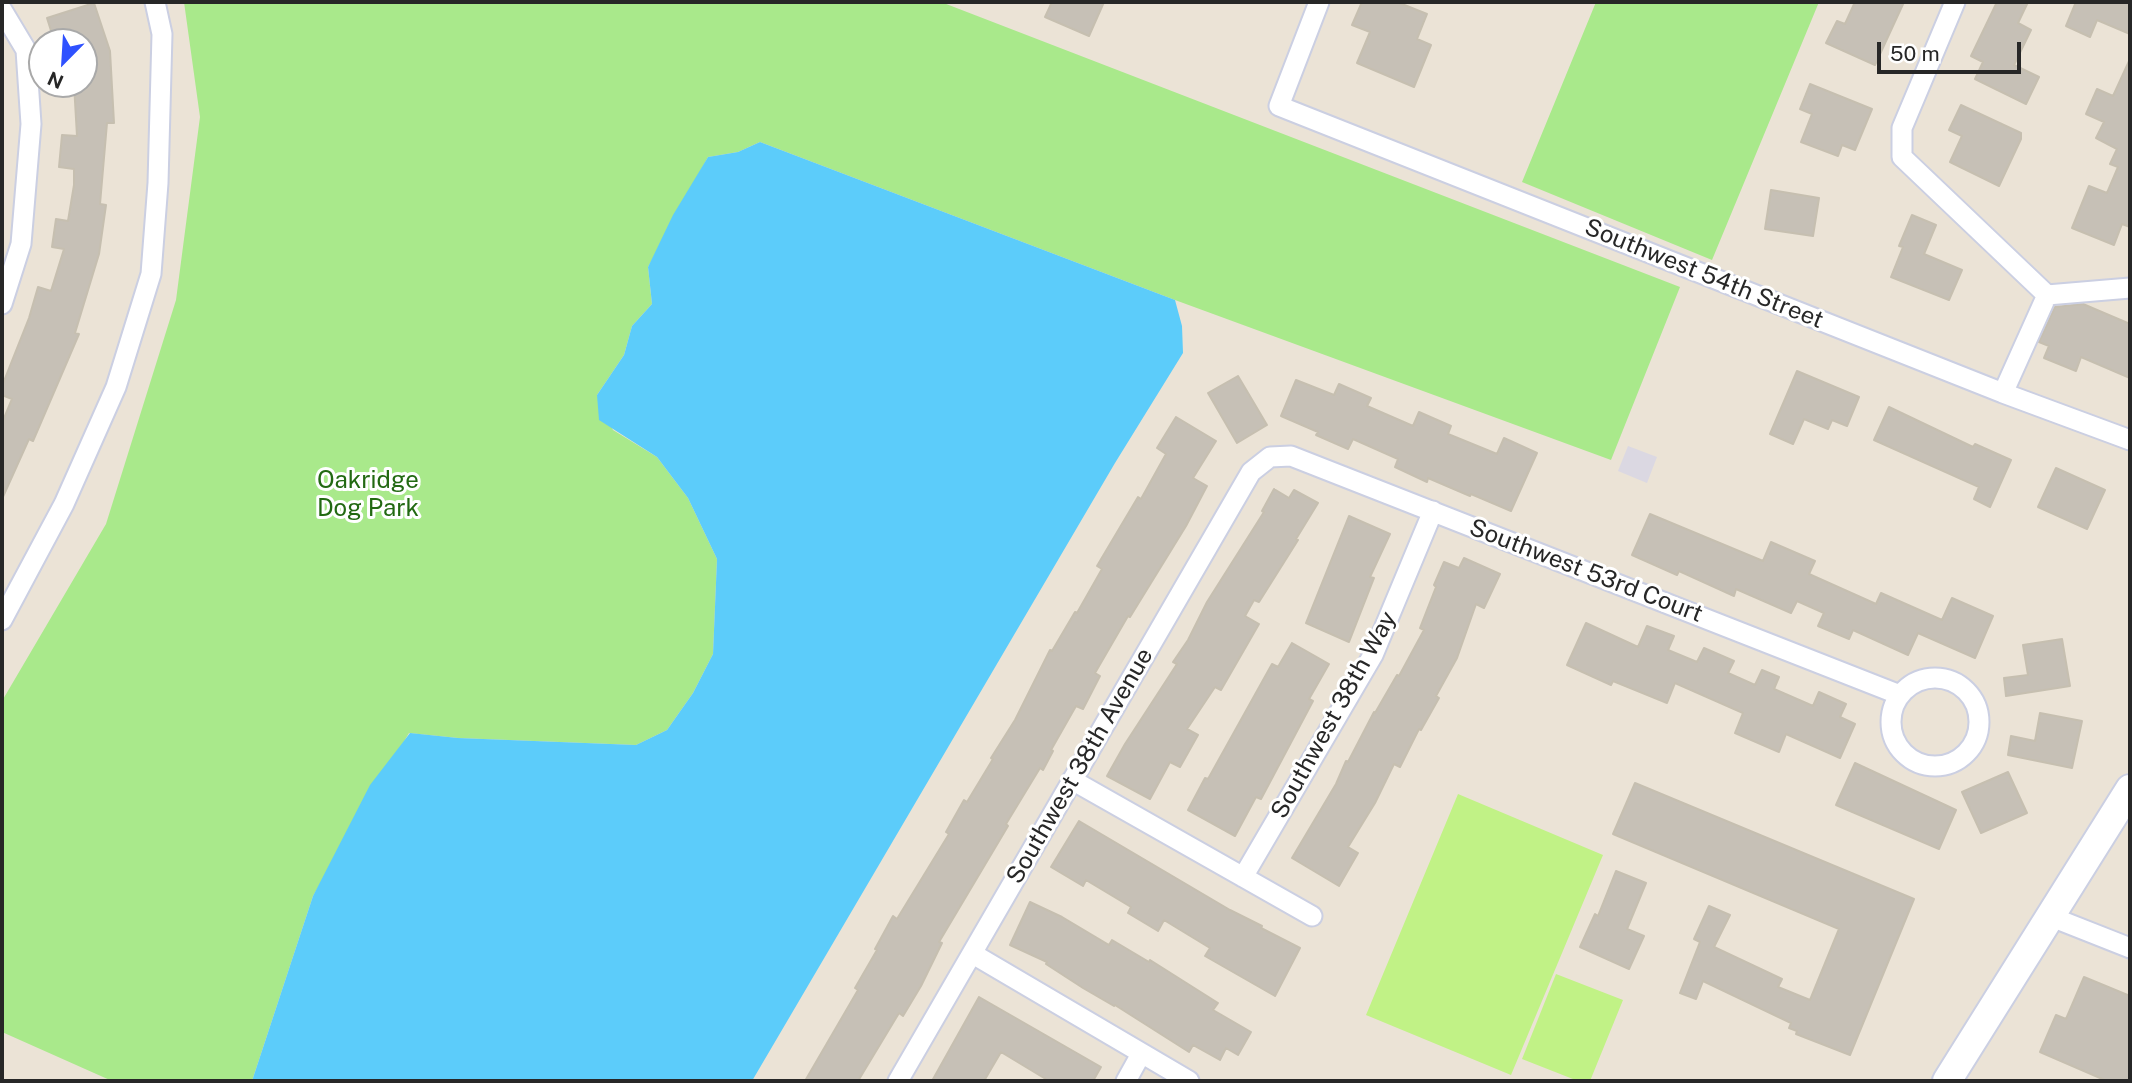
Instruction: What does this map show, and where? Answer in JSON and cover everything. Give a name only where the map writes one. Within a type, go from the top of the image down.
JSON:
[{"type":"street","points":[[2,620],[64,504],[116,387],[151,274],[158,183],[162,34],[155,2]]},
{"type":"street","name":"Southwest 54th Street","points":[[1319,2],[1279,106],[2003,393],[2130,440]]},
{"type":"street","points":[[1955,2],[1902,128],[1902,157],[2047,295],[2130,288]]},
{"type":"street","points":[[2,304],[21,244],[31,124],[26,50],[7,17]]},
{"type":"street","points":[[2003,393],[2047,295]]},
{"type":"street","name":"Southwest 53rd Court","points":[[1270,457],[1291,456],[1900,695]]},
{"type":"street","name":"Southwest 38th Avenue","points":[[898,1081],[1251,472],[1270,457]]},
{"type":"street","name":"Southwest 38th Way","points":[[1243,877],[1373,655],[1433,512]]},
{"type":"street","points":[[1941,678],[1956,683],[1968,692],[1976,705],[1980,720],[1978,735],[1970,749],[1948,764],[1934,766],[1920,763],[1908,756],[1899,747],[1891,720],[1900,695],[1912,685],[1926,679],[1941,678]]},
{"type":"street","points":[[1072,780],[1312,916]]},
{"type":"street","points":[[1947,1081],[2049,916],[2127,801]]},
{"type":"street","points":[[2049,916],[2130,948]]},
{"type":"street","points":[[972,954],[1189,1081]]},
{"type":"street","points":[[1126,1081],[1141,1054]]},
{"type":"shaded area","points":[[1628,446],[1657,457],[1647,483],[1618,471]]},
{"type":"green space","name":"Oakridge Dog Park","points":[[184,2],[941,2],[1680,287],[1611,460],[1175,300],[760,142],[738,152],[708,157],[648,267],[652,304],[632,326],[624,355],[597,395],[613,430],[657,457],[688,498],[717,559],[713,654],[693,693],[667,730],[636,745],[458,738],[409,733],[313,896],[252,1081],[112,1081],[2,1032],[2,701],[106,524],[176,300],[200,117]]},
{"type":"green space","points":[[1596,2],[1819,2],[1712,260],[1522,182]]},
{"type":"green space","points":[[1458,794],[1603,855],[1511,1075],[1366,1015]]},
{"type":"green space","points":[[1556,974],[1623,1000],[1590,1081],[1578,1081],[1522,1059]]},
{"type":"water","points":[[760,142],[1175,300],[1182,326],[1183,353],[1115,463],[752,1081],[252,1081],[313,896],[370,785],[410,733],[458,738],[636,745],[667,730],[693,693],[713,654],[717,559],[688,498],[657,457],[599,420],[597,395],[624,355],[632,326],[652,304],[648,267],[673,215],[708,157],[738,152]]},
{"type":"building","points":[[1052,2],[1104,2],[1089,36],[1045,17]]},
{"type":"building","points":[[1362,2],[1397,2],[1427,14],[1417,39],[1431,45],[1414,87],[1357,63],[1370,32],[1352,25]]},
{"type":"building","points":[[1855,2],[1904,2],[1875,65],[1826,43],[1837,21],[1845,24]]},
{"type":"building","points":[[1997,2],[2028,2],[2018,23],[2031,30],[2014,65],[2039,77],[2026,104],[1975,79],[1983,62],[1971,56]]},
{"type":"building","points":[[2076,2],[2130,2],[2130,34],[2097,20],[2090,37],[2066,26]]},
{"type":"building","points":[[94,3],[110,51],[114,123],[107,123],[100,204],[106,205],[99,254],[75,333],[79,334],[33,441],[29,439],[2,499],[2,423],[12,399],[2,395],[2,386],[29,318],[38,287],[51,291],[64,249],[52,247],[56,219],[68,221],[74,185],[74,169],[59,167],[62,135],[77,136],[75,98],[98,98],[98,28],[50,28],[47,18]]},
{"type":"building","points":[[2130,59],[2130,227],[2122,224],[2114,245],[2072,228],[2089,186],[2107,193],[2118,167],[2110,164],[2117,149],[2096,138],[2104,122],[2086,114],[2097,89],[2113,96]]},
{"type":"building","points":[[1810,84],[1872,109],[1855,150],[1842,145],[1838,156],[1801,142],[1812,114],[1800,109]]},
{"type":"building","points":[[1961,105],[2021,133],[2021,139],[1999,186],[1950,162],[1962,136],[1949,130]]},
{"type":"building","points":[[1771,190],[1819,198],[1813,236],[1765,229]]},
{"type":"building","points":[[1912,215],[1936,225],[1924,254],[1962,270],[1949,300],[1891,277],[1903,247],[1899,246]]},
{"type":"building","points":[[2083,304],[2130,324],[2130,378],[2081,357],[2076,371],[2044,358],[2049,346],[2039,342],[2055,307]]},
{"type":"building","points":[[1797,371],[1859,397],[1847,426],[1832,420],[1828,429],[1804,419],[1793,444],[1770,434]]},
{"type":"building","points":[[1238,376],[1267,425],[1237,443],[1208,393]]},
{"type":"building","points":[[1296,380],[1334,395],[1339,384],[1371,398],[1367,406],[1413,426],[1419,412],[1451,426],[1448,434],[1497,454],[1504,438],[1537,453],[1511,511],[1428,478],[1427,482],[1395,467],[1398,459],[1353,439],[1348,449],[1281,416]]},
{"type":"building","points":[[1889,407],[1973,447],[1975,444],[2011,460],[1990,507],[1974,499],[1979,487],[1874,440]]},
{"type":"building","points":[[1176,417],[1216,441],[1193,478],[1207,486],[1186,526],[1095,673],[1100,676],[1083,709],[1076,706],[1043,770],[1040,768],[1006,824],[1008,826],[939,942],[942,943],[903,1016],[899,1013],[858,1081],[805,1081],[858,990],[855,988],[893,916],[897,919],[949,834],[946,832],[964,800],[967,802],[993,759],[991,758],[1015,720],[1050,650],[1052,651],[1075,612],[1077,613],[1102,569],[1097,566],[1138,497],[1141,499],[1166,454],[1157,448]]},
{"type":"building","points":[[2056,468],[2105,490],[2087,529],[2038,507]]},
{"type":"building","points":[[1274,489],[1289,498],[1294,490],[1318,503],[1259,602],[1254,600],[1245,616],[1259,624],[1221,690],[1215,687],[1187,729],[1198,735],[1180,767],[1170,762],[1150,799],[1107,776],[1177,664],[1173,662],[1264,512],[1262,511]]},
{"type":"building","points":[[1650,514],[1763,561],[1771,542],[1815,561],[1809,574],[1876,604],[1881,593],[1942,620],[1952,598],[1993,616],[1975,658],[1918,633],[1908,655],[1853,630],[1849,639],[1818,626],[1824,613],[1797,601],[1791,613],[1736,589],[1734,596],[1679,571],[1677,575],[1632,555]]},
{"type":"building","points":[[1349,516],[1390,534],[1370,577],[1374,578],[1349,642],[1306,623]]},
{"type":"building","points":[[1464,558],[1500,574],[1484,608],[1476,604],[1457,658],[1436,696],[1439,698],[1421,730],[1419,729],[1400,767],[1394,764],[1375,803],[1348,847],[1358,853],[1339,886],[1292,858],[1336,784],[1374,712],[1397,675],[1399,676],[1424,630],[1420,628],[1444,562],[1459,568]]},
{"type":"building","points":[[1586,623],[1638,647],[1647,626],[1674,636],[1668,650],[1697,662],[1704,648],[1734,661],[1728,673],[1755,685],[1762,670],[1779,677],[1774,689],[1813,706],[1819,692],[1846,704],[1840,717],[1855,724],[1840,758],[1786,734],[1779,752],[1735,733],[1743,713],[1675,683],[1667,703],[1613,681],[1611,685],[1567,665]]},
{"type":"building","points":[[2062,639],[2070,686],[2006,696],[2004,678],[2028,675],[2023,645]]},
{"type":"building","points":[[1292,643],[1329,664],[1309,699],[1313,701],[1261,799],[1256,797],[1235,836],[1188,810],[1272,664],[1278,667]]},
{"type":"building","points":[[2040,713],[2082,721],[2072,768],[2008,755],[2011,736],[2035,741]]},
{"type":"building","points":[[1855,763],[1956,810],[1939,849],[1836,805]]},
{"type":"building","points":[[2008,772],[2027,813],[1981,833],[1962,792]]},
{"type":"building","points":[[1635,783],[1914,899],[1850,1055],[1796,1034],[1797,1031],[1789,1028],[1791,1023],[1703,981],[1696,999],[1680,993],[1700,942],[1694,939],[1709,906],[1730,915],[1714,947],[1782,979],[1778,987],[1810,1000],[1839,929],[1613,834]]},
{"type":"building","points":[[1079,821],[1300,948],[1275,996],[1205,956],[1210,948],[1164,920],[1158,931],[1128,913],[1131,907],[1086,880],[1083,886],[1051,867]]},
{"type":"building","points":[[1616,871],[1646,883],[1627,929],[1644,936],[1629,969],[1580,947],[1595,914],[1598,916]]},
{"type":"building","points":[[1030,902],[1062,917],[1109,945],[1112,940],[1149,962],[1150,960],[1218,1003],[1213,1010],[1251,1032],[1238,1055],[1226,1048],[1220,1060],[1193,1045],[1189,1052],[1083,988],[1046,964],[1047,962],[1010,945]]},
{"type":"building","points":[[2084,977],[2130,996],[2130,1081],[2107,1081],[2040,1052],[2056,1015],[2066,1019]]},
{"type":"building","points":[[979,997],[1101,1067],[1093,1081],[1049,1081],[1001,1052],[984,1081],[932,1081]]}]
